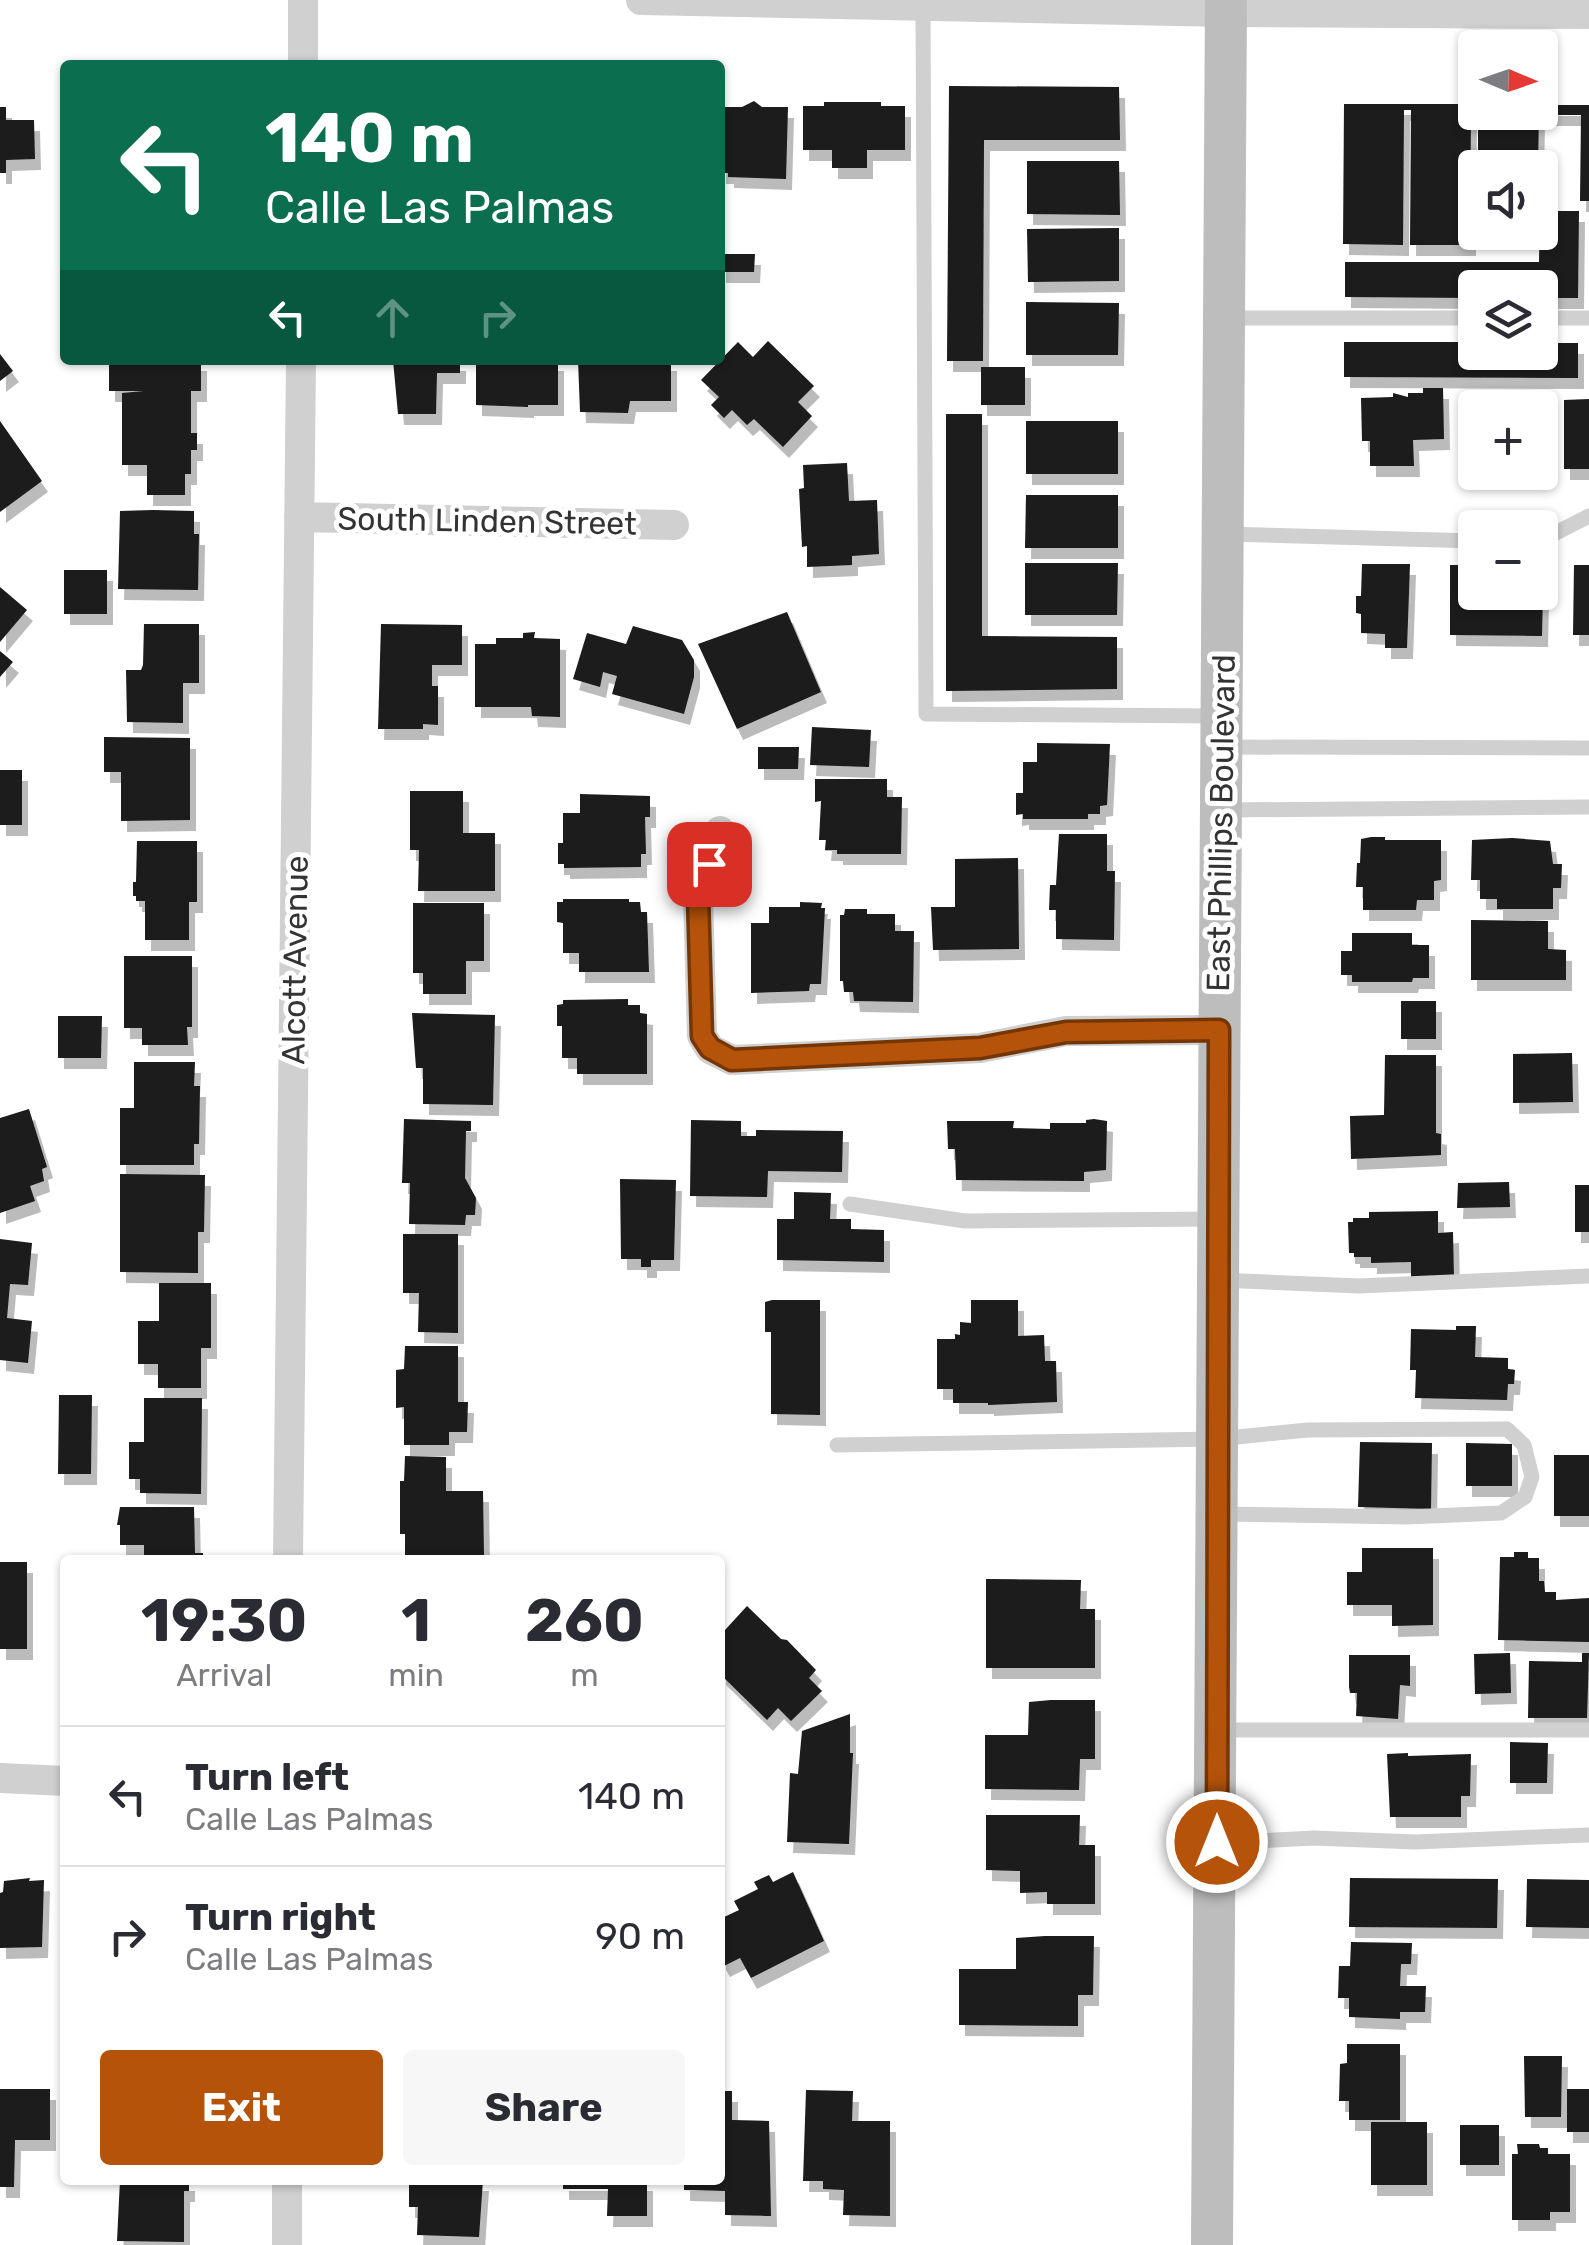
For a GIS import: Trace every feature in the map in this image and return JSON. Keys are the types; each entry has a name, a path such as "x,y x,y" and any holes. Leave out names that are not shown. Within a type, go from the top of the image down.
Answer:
{"street":[{"path":"303,60 304,0"},
{"path":"641,0 1589,14"},
{"name":"East Phillips Boulevard","path":"1212,2245 1226,6"},
{"name":"Alcott Avenue","path":"288,1555 300,365"},
{"name":"South Linden Street","path":"300,518 674,525"},
{"path":"720,831 698,896 702,1036 710,1048 732,1060 980,1048 1066,1032 1219,1030"},
{"path":"0,1778 60,1780"},
{"path":"287,2185 288,2245"}],"lane":[{"path":"923,6 926,714 1589,748"},
{"path":"1226,318 1458,318"},
{"path":"1558,318 1589,318"},
{"path":"1558,532 1589,516"},
{"path":"1224,534 1458,541"},
{"path":"1221,810 1589,807"},
{"path":"850,1204 965,1220 1217,1218"},
{"path":"1216,1280 1358,1286 1589,1276"},
{"path":"838,1445 1216,1439 1307,1430 1507,1430 1524,1445 1532,1477 1524,1496 1502,1513 1406,1517 1216,1514"},
{"path":"1217,1730 1589,1730"},
{"path":"1217,1842 1314,1838 1415,1842 1589,1835"}],"building":[{"path":"949,86 1119,87 1120,140 984,140 983,361 947,361"},
{"path":"754,101 762,107 788,107 786,179 728,177 725,173 725,107 742,107"},
{"path":"824,102 905,106 905,150 867,150 867,168 832,168 832,150 803,150 803,106 824,106"},
{"path":"1344,104 1458,104 1458,130 1471,130 1471,150 1458,150 1458,245 1410,245 1411,110 1404,110 1403,245 1343,244"},
{"path":"1558,105 1589,105 1589,201 1580,201 1581,115 1558,115"},
{"path":"0,107 6,107 6,120 34,120 35,159 6,160 6,173 0,173"},
{"path":"1478,130 1539,130 1538,150 1478,150"},
{"path":"1027,161 1119,161 1120,215 1027,214"},
{"path":"1558,211 1579,211 1578,298 1558,298 1558,270 1458,270 1458,298 1345,297 1345,262 1539,262 1539,250 1558,250"},
{"path":"1119,228 1119,281 1028,282 1027,229"},
{"path":"725,254 755,254 754,272 725,272"},
{"path":"1026,302 1119,303 1118,355 1026,355"},
{"path":"768,341 814,386 798,402 812,416 783,447 754,419 747,425 732,410 724,418 711,405 719,397 701,380 716,365 725,365 725,355 738,342 753,357"},
{"path":"1344,342 1458,342 1458,370 1558,370 1558,343 1578,343 1578,378 1344,377"},
{"path":"0,354 13,371 0,381"},
{"path":"109,365 201,365 201,391 191,391 191,433 197,433 197,450 191,450 191,474 185,474 185,495 147,495 147,465 122,465 122,393 144,391 109,391"},
{"path":"393,365 460,365 460,373 437,373 436,414 398,414"},
{"path":"476,365 558,365 558,405 476,405"},
{"path":"578,365 671,365 671,401 630,401 628,413 580,412"},
{"path":"981,367 1025,367 1025,405 981,405"},
{"path":"1423,388 1443,388 1444,439 1413,440 1414,466 1370,466 1370,441 1362,441 1361,398 1393,397 1393,393 1408,397 1408,393 1423,393"},
{"path":"1589,399 1589,469 1564,469 1564,400"},
{"path":"946,414 982,414 982,636 1117,637 1117,689 946,691"},
{"path":"0,421 42,481 0,512"},
{"path":"1026,421 1118,421 1118,474 1026,474"},
{"path":"847,463 849,501 877,500 879,554 852,556 852,565 807,567 799,489 804,488 803,465"},
{"path":"1026,495 1118,495 1118,548 1025,548"},
{"path":"120,511 194,511 194,534 199,534 198,590 118,589"},
{"path":"1025,563 1118,563 1117,615 1025,615"},
{"path":"1362,564 1410,564 1407,648 1385,648 1385,634 1361,633 1356,596 1361,596"},
{"path":"1450,565 1458,565 1458,610 1543,610 1542,636 1450,635"},
{"path":"1574,565 1589,565 1589,635 1573,635"},
{"path":"64,570 107,570 107,614 64,614"},
{"path":"0,587 27,610 0,642"},
{"path":"787,612 821,692 737,729 698,644"},
{"path":"144,624 199,624 199,683 183,683 183,723 127,722 126,670 141,670 143,665"},
{"path":"381,624 462,625 462,665 432,665 432,686 438,686 438,725 378,729"},
{"path":"633,626 682,640 694,660 694,677 684,714 612,694 617,676 603,672 600,687 573,679 587,633 626,644"},
{"path":"535,632 534,638 560,639 560,717 532,716 531,707 475,707 475,644 496,644 496,638 523,638 523,633"},
{"path":"0,651 13,662 0,677"},
{"path":"812,727 871,730 869,767 810,765"},
{"path":"104,737 190,738 190,820 121,821 121,772 104,772"},
{"path":"1037,743 1110,744 1107,805 1100,806 1100,814 1088,814 1088,819 1023,819 1023,814 1016,815 1016,793 1023,793 1023,762 1037,762"},
{"path":"758,747 799,747 798,769 758,769"},
{"path":"0,770 22,770 22,825 0,825"},
{"path":"815,779 887,779 887,797 902,797 901,854 837,854 837,850 825,850 826,840 819,840 821,801 815,802"},
{"path":"410,791 463,791 463,833 495,833 495,891 418,891 419,850 410,850"},
{"path":"580,794 650,796 650,817 645,817 646,854 641,854 641,867 564,868 564,864 558,864 563,813 580,813"},
{"path":"1059,834 1107,834 1107,871 1115,871 1114,940 1056,939 1056,910 1049,910 1050,885 1056,885"},
{"path":"1361,839 1441,840 1441,880 1434,881 1434,900 1417,900 1416,910 1363,910 1363,887 1356,887 1357,863"},
{"path":"1472,840 1550,841 1553,864 1562,864 1561,888 1553,888 1553,909 1497,909 1497,899 1480,899 1480,880 1471,880"},
{"path":"137,841 197,841 197,902 189,902 189,940 145,940 145,901 136,901 133,896"},
{"path":"1018,858 1019,949 933,950 931,907 955,907 955,859"},
{"path":"557,902 640,902 641,912 647,912 649,972 579,972 579,953 563,953 563,923 557,922"},
{"path":"800,902 822,903 821,908 825,908 821,984 810,984 809,991 751,993 751,923 769,923 769,907 800,907"},
{"path":"413,903 484,903 484,961 466,961 466,994 423,994 423,973 413,973"},
{"path":"845,909 895,914 895,931 914,931 913,1002 854,1001 853,992 844,992 840,981 840,915 844,915"},
{"path":"1471,920 1548,921 1548,949 1566,950 1566,980 1471,980"},
{"path":"1352,933 1412,933 1412,945 1429,945 1429,978 1413,978 1412,982 1352,982 1352,975 1341,975 1341,951 1352,951"},
{"path":"124,956 192,956 192,1027 187,1027 188,1045 142,1045 142,1028 124,1028"},
{"path":"628,999 628,1005 640,1005 640,1013 647,1014 647,1074 577,1074 577,1058 562,1058 562,1026 557,1026 557,1005 563,1004 563,1000"},
{"path":"1401,1001 1436,1001 1436,1039 1401,1039"},
{"path":"412,1013 495,1015 493,1105 423,1104 423,1068 416,1068"},
{"path":"58,1016 102,1016 101,1058 58,1058"},
{"path":"1572,1053 1573,1102 1513,1103 1513,1054"},
{"path":"1385,1055 1436,1055 1436,1133 1441,1134 1441,1155 1351,1159 1350,1116 1384,1115"},
{"path":"134,1062 195,1062 194,1086 200,1086 199,1144 194,1144 194,1165 120,1165 120,1108 134,1108"},
{"path":"29,1109 47,1167 42,1169 44,1181 30,1186 35,1201 0,1213 0,1118"},
{"path":"404,1119 471,1121 471,1131 466,1131 465,1178 476,1198 475,1215 466,1215 465,1225 409,1224 410,1183 402,1183"},
{"path":"1094,1119 1107,1121 1106,1170 1084,1172 1084,1181 956,1180 955,1149 948,1149 947,1121 1014,1121 1013,1128 1050,1129 1050,1123 1086,1123"},
{"path":"691,1120 741,1121 741,1136 756,1136 756,1130 843,1131 842,1172 768,1171 767,1197 690,1196"},
{"path":"120,1174 205,1175 204,1232 198,1232 198,1273 120,1272"},
{"path":"620,1179 676,1180 674,1260 651,1260 651,1267 641,1267 641,1259 621,1259"},
{"path":"1509,1182 1510,1207 1457,1208 1458,1183"},
{"path":"1575,1185 1589,1185 1589,1232 1575,1232"},
{"path":"794,1192 831,1193 830,1219 851,1219 851,1229 884,1230 884,1262 777,1260 777,1219 794,1219"},
{"path":"1438,1211 1438,1233 1453,1232 1454,1278 1411,1278 1411,1262 1371,1263 1371,1257 1354,1257 1354,1253 1349,1253 1348,1222 1353,1222 1353,1218 1369,1218 1369,1212"},
{"path":"403,1234 458,1234 458,1333 418,1332 419,1293 403,1293"},
{"path":"0,1239 32,1243 28,1285 10,1284 7,1318 32,1321 28,1363 0,1360"},
{"path":"159,1283 211,1283 211,1348 201,1348 201,1388 158,1388 158,1364 138,1364 138,1321 159,1321"},
{"path":"820,1300 820,1415 771,1414 771,1332 765,1332 765,1302"},
{"path":"971,1300 1018,1300 1018,1336 1044,1335 1045,1361 1056,1361 1057,1402 953,1403 953,1389 937,1389 937,1339 955,1339 955,1334 960,1335 960,1322 971,1323"},
{"path":"1456,1326 1476,1326 1475,1357 1508,1358 1508,1369 1515,1370 1514,1384 1508,1384 1507,1400 1415,1398 1416,1370 1410,1370 1411,1329 1456,1330"},
{"path":"405,1346 458,1346 458,1402 468,1402 467,1432 449,1432 449,1445 404,1445 404,1407 396,1408 396,1370 404,1369"},
{"path":"59,1395 92,1395 91,1474 58,1474"},
{"path":"144,1398 202,1398 201,1494 140,1493 140,1479 129,1479 129,1442 144,1442"},
{"path":"1360,1442 1432,1443 1431,1509 1358,1507"},
{"path":"1466,1443 1512,1444 1512,1486 1466,1486"},
{"path":"1554,1455 1589,1455 1589,1516 1554,1516"},
{"path":"405,1456 446,1457 446,1491 483,1491 484,1555 405,1555 405,1534 400,1534 400,1481 404,1481"},
{"path":"120,1507 194,1507 195,1553 203,1555 144,1555 144,1545 120,1545"},
{"path":"1362,1548 1433,1548 1433,1625 1392,1626 1392,1605 1347,1605 1347,1572 1362,1572"},
{"path":"1514,1552 1528,1552 1528,1558 1539,1558 1539,1581 1544,1581 1545,1592 1556,1592 1556,1600 1589,1598 1589,1642 1498,1640 1500,1557 1514,1557"},
{"path":"0,1562 27,1562 27,1649 0,1649"},
{"path":"986,1579 1081,1580 1080,1609 1095,1609 1095,1668 986,1668"},
{"path":"747,1606 816,1670 809,1678 822,1691 791,1721 778,1708 767,1720 725,1679 725,1630"},
{"path":"1510,1653 1511,1693 1475,1694 1474,1654"},
{"path":"1582,1653 1589,1653 1587,1718 1528,1718 1529,1661 1582,1662"},
{"path":"1349,1655 1410,1655 1410,1686 1400,1685 1398,1719 1356,1716 1357,1693 1350,1693 1349,1687"},
{"path":"1095,1700 1095,1759 1080,1759 1079,1790 985,1789 985,1735 1028,1735 1029,1702"},
{"path":"850,1714 853,1753 849,1844 787,1842 790,1773 798,1774 802,1731"},
{"path":"1510,1742 1548,1743 1547,1783 1510,1783"},
{"path":"1387,1754 1471,1754 1470,1796 1461,1796 1461,1817 1390,1817"},
{"path":"986,1815 1080,1815 1079,1845 1095,1845 1095,1904 1047,1904 1047,1892 1020,1893 1020,1871 986,1870"},
{"path":"793,1872 824,1941 751,1978 740,1958 725,1966 725,1917 739,1910 734,1901 758,1889 754,1882 769,1875 773,1882"},
{"path":"30,1878 29,1881 44,1880 42,1947 0,1948 0,1893 4,1881"},
{"path":"1350,1878 1498,1879 1497,1928 1349,1927"},
{"path":"1527,1879 1589,1880 1589,1928 1526,1927"},
{"path":"1094,1936 1093,1995 1078,1995 1078,2026 959,2025 959,1969 1016,1969 1016,1938"},
{"path":"1351,1942 1412,1943 1411,1964 1401,1964 1400,1986 1426,1986 1425,2012 1400,2012 1400,2019 1349,2017 1349,1998 1338,1998 1339,1966 1350,1966"},
{"path":"1347,2044 1400,2044 1400,2120 1349,2120 1349,2101 1339,2101 1340,2064 1347,2063"},
{"path":"1524,2056 1562,2056 1561,2117 1525,2117"},
{"path":"0,2089 50,2089 50,2140 15,2140 14,2187 0,2187"},
{"path":"1567,2089 1589,2089 1589,2132 1567,2132"},
{"path":"806,2090 853,2091 852,2121 890,2121 890,2216 843,2215 844,2190 823,2189 823,2181 803,2181"},
{"path":"725,2091 732,2091 732,2120 769,2121 771,2216 725,2215 725,2191 684,2190 684,2185 725,2185"},
{"path":"1371,2122 1427,2122 1427,2185 1371,2185"},
{"path":"1460,2125 1499,2125 1499,2165 1460,2165"},
{"path":"1517,2144 1539,2144 1540,2148 1548,2148 1548,2154 1570,2154 1570,2212 1550,2212 1550,2220 1512,2220 1512,2154 1518,2154"},
{"path":"120,2185 189,2185 189,2191 184,2191 184,2242 117,2241"},
{"path":"409,2185 483,2185 479,2237 417,2235 418,2207 409,2207"},
{"path":"563,2185 647,2185 647,2216 607,2216 608,2189 563,2189"}],"route":[{"path":"709,864 698,896 702,1036 710,1048 732,1060 980,1048 1066,1032 1219,1030 1217,1842"}]}
